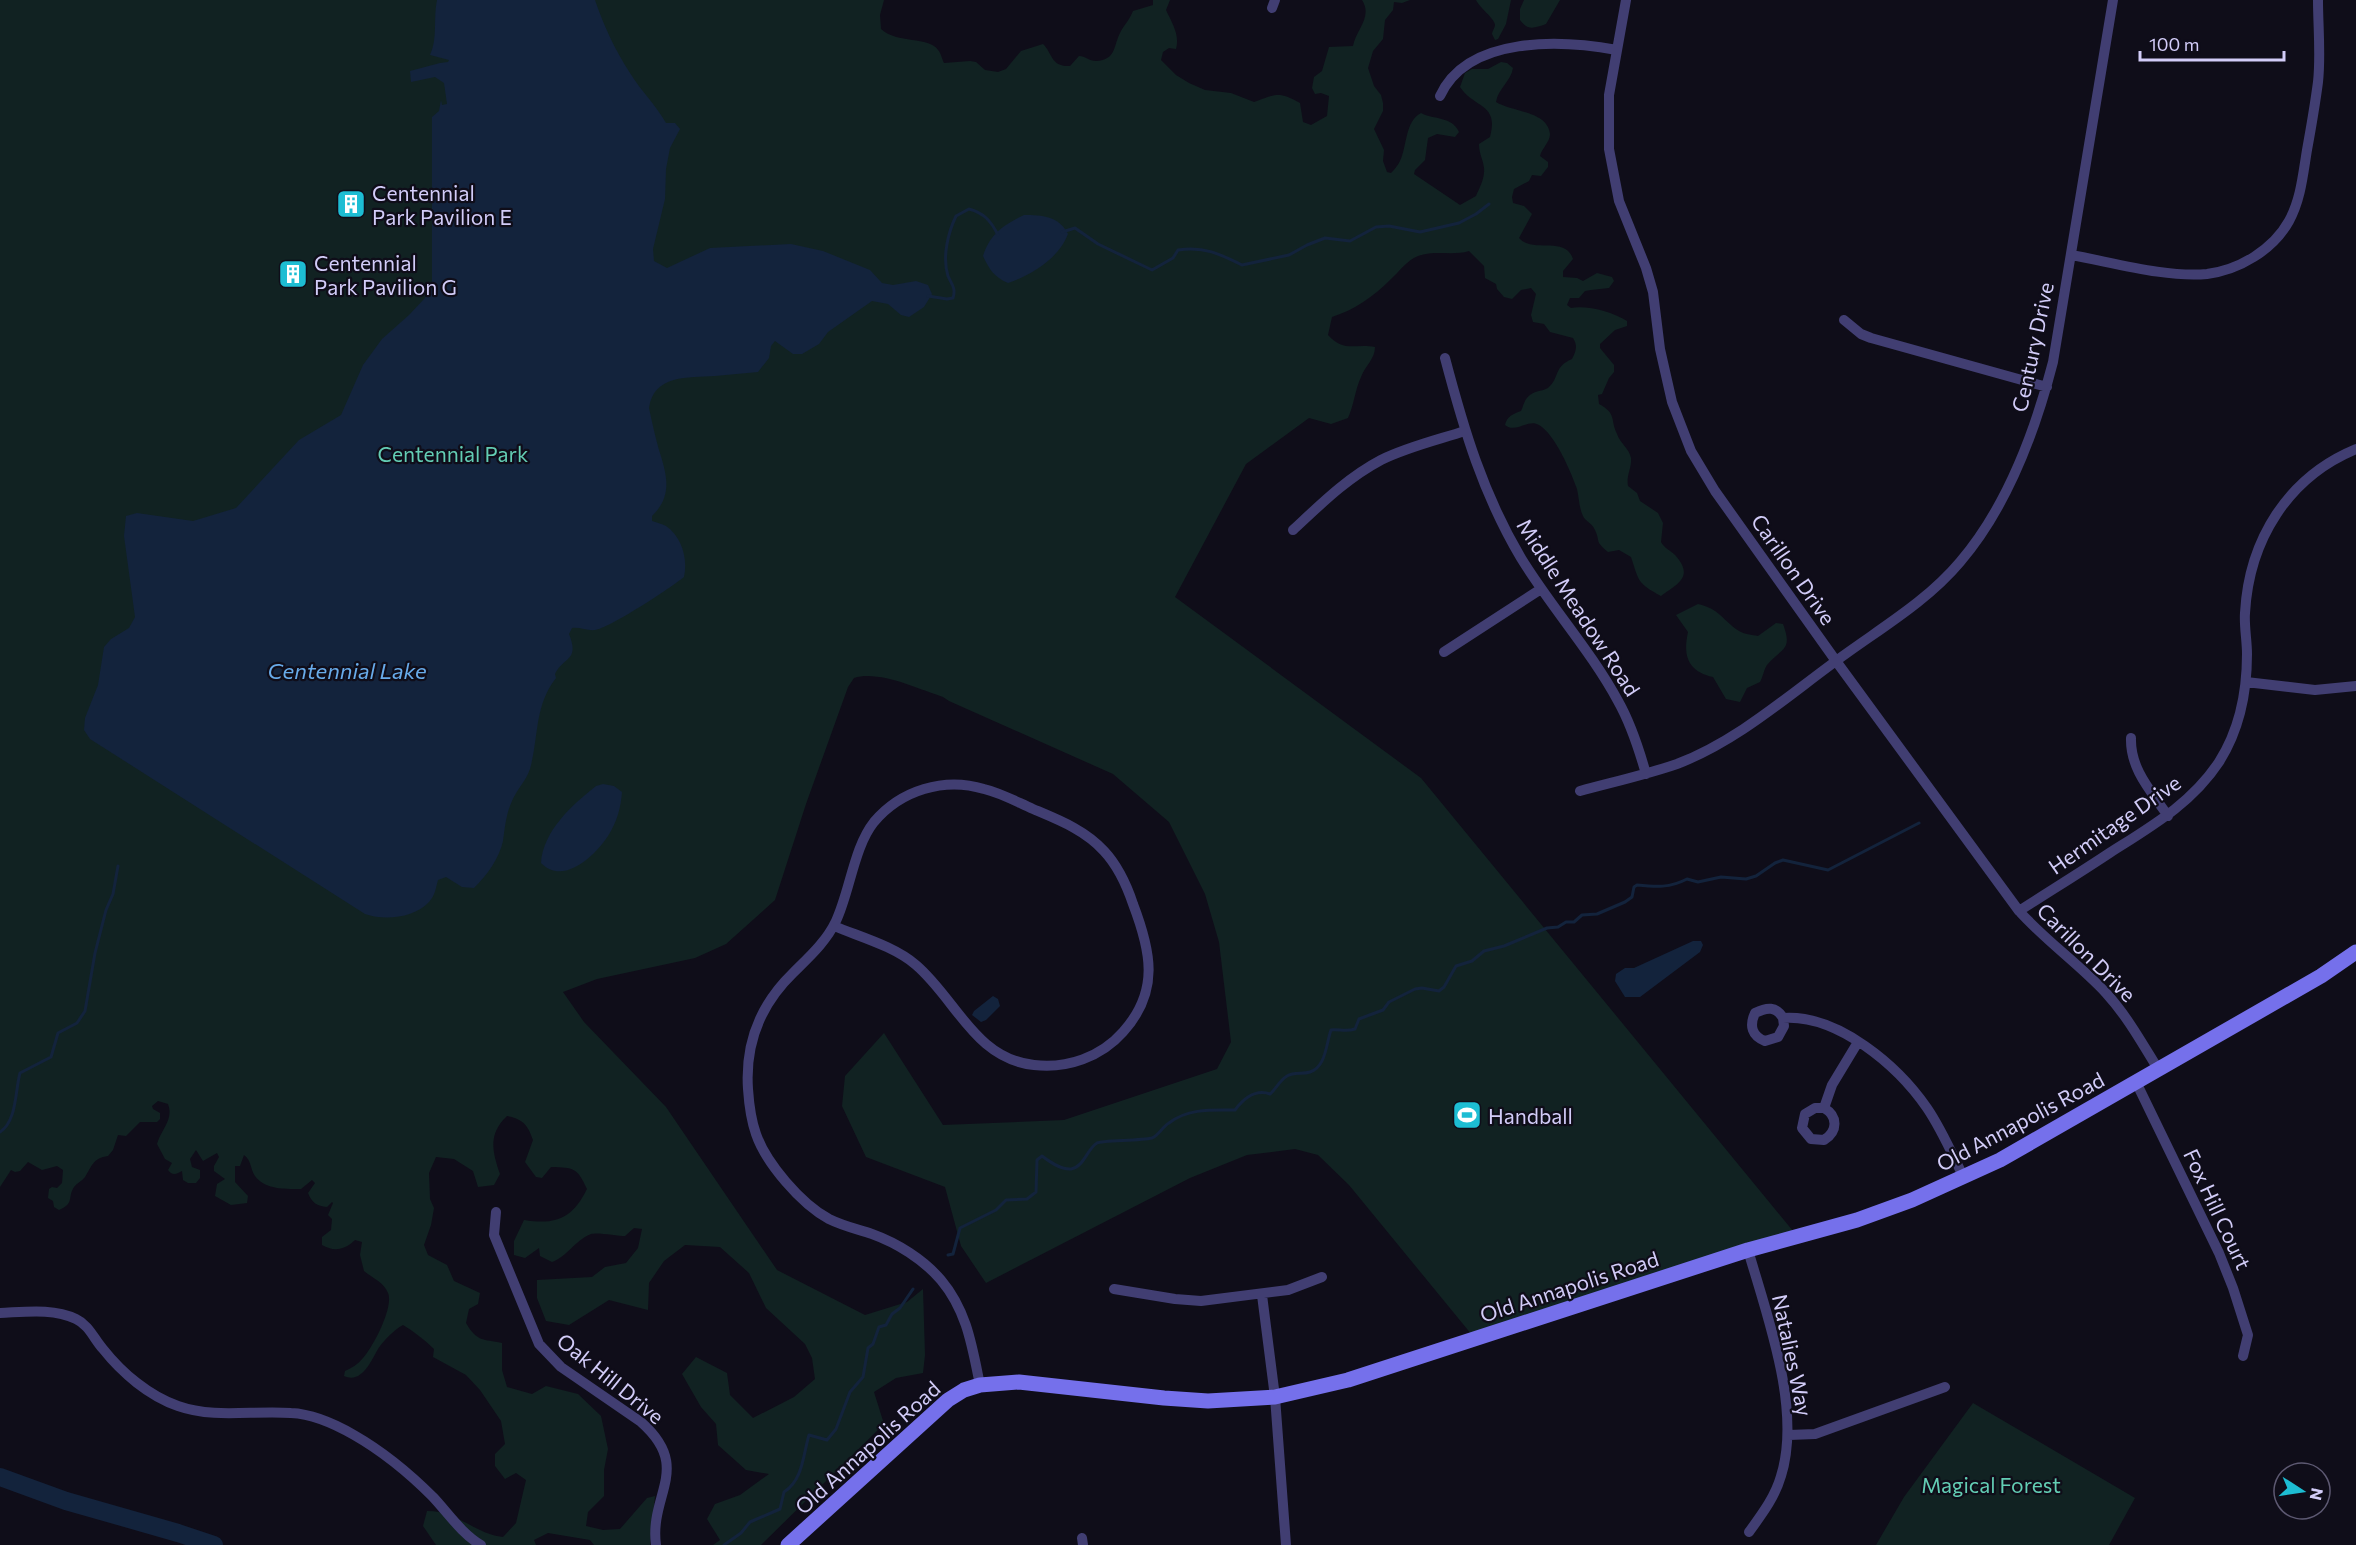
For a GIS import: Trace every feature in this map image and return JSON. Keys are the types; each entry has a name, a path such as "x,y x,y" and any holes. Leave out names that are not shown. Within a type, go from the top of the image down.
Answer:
{"street":[{"name":"Carillon Drive","path":"1626,0 1609,95 1607,124 1613,176 1619,201 1646,268 1653,292 1665,374 1691,451 1714,491 2019,911 2041,935 2105,993 2130,1024 2158,1069"},
{"name":"Century Drive","path":"1581,791 1678,763 1733,735 1913,606 1960,562 1979,537 2013,476 2031,435 2047,387 2113,0"},
{"path":"2071,255 2168,272 2207,274 2227,270 2244,263 2277,238 2298,201 2303,178 2318,82 2318,0"},
{"path":"1440,96 1446,82 1463,66 1516,47 1582,43 1617,50"},
{"path":"1844,320 1871,338 2047,387"},
{"name":"Middle Meadow Road","path":"1445,358 1465,431 1491,500 1505,529 1541,589 1617,700 1638,745 1646,774"},
{"path":"1293,530 1326,498 1382,459 1465,431"},
{"name":"Hermitage Drive","path":"2019,911 2168,816 2196,792 2219,761 2238,725 2246,682 2244,616 2250,572 2257,550 2283,503 2300,485 2331,461 2356,449"},
{"path":"1444,652 1541,589"},
{"path":"2246,682 2315,690 2356,686"},
{"path":"2131,738 2130,749 2136,768 2168,816"},
{"path":"834,926 900,954 914,963 978,1038 993,1050 1012,1060 1032,1065 1057,1066 1076,1062 1108,1046 1133,1021 1143,1000 1148,978 1149,956 1142,929 1129,893 1106,853 1092,839 1070,825 985,789 958,784 936,786 916,791 886,810 872,825 863,841 846,897 834,926 813,955 779,988 757,1022 748,1055 748,1089 754,1131 762,1149 783,1177 812,1207 838,1223 894,1243 912,1254 940,1279 956,1302 968,1326 980,1385"},
{"name":"Old Annapolis Road","path":"788,1545 930,1415 964,1390 980,1385 1019,1382 1208,1401 1275,1397 1348,1380 1748,1250 1857,1220 1912,1200 2000,1160 2321,976 2356,952"},
{"path":"1783,1018 1817,1022 1858,1042 1877,1055 1913,1089 1941,1129 1964,1178"},
{"path":"1824,1108 1832,1085 1858,1042"},
{"name":"Fox Hill Court","path":"2136,1082 2214,1242 2233,1288 2248,1335 2243,1356"},
{"name":"Oak Hill Drive","path":"496,1212 494,1234 539,1344 561,1367 641,1422 662,1445 667,1472 654,1529 656,1545"},
{"name":"Natalies Way","path":"1748,1250 1777,1355 1787,1404 1789,1435 1781,1476 1775,1492 1749,1532"},
{"path":"1114,1289 1201,1301 1288,1290 1322,1277"},
{"path":"1262,1295 1275,1397 1286,1545"},
{"path":"0,1313 34,1311 78,1320 87,1326 101,1347 125,1374 149,1391 178,1406 198,1411 242,1415 290,1413 323,1419 356,1436 385,1456 429,1493 463,1530 481,1545"},
{"path":"1789,1435 1815,1434 1946,1387"}],"green space":[{"name":"Centennial Park","path":"0,0 884,0 880,15 881,29 888,34 934,46 944,63 976,62 985,70 998,72 1006,69 1021,51 1043,44 1056,62 1064,66 1070,66 1079,56 1094,61 1108,58 1133,11 1153,5 1153,0 1170,0 1166,10 1175,29 1177,44 1176,49 1169,48 1163,52 1161,60 1176,75 1205,90 1231,93 1254,102 1282,95 1300,103 1303,122 1311,125 1327,116 1329,96 1321,93 1315,94 1312,88 1314,77 1322,71 1329,47 1353,46 1365,18 1365,6 1362,0 1410,0 1402,3 1394,2 1393,10 1385,20 1383,39 1373,51 1368,68 1383,103 1383,111 1374,129 1384,150 1383,161 1387,172 1391,173 1400,161 1409,128 1416,117 1421,113 1452,123 1459,132 1455,137 1437,134 1428,138 1425,160 1414,174 1460,205 1476,196 1481,186 1484,168 1479,144 1490,137 1492,126 1491,118 1484,107 1460,87 1465,73 1472,69 1488,69 1501,62 1507,63 1513,68 1512,73 1496,102 1536,116 1548,126 1550,134 1540,156 1548,162 1548,167 1541,176 1532,175 1529,181 1514,189 1513,203 1524,206 1532,214 1519,238 1532,245 1556,246 1569,252 1573,259 1563,271 1563,277 1583,281 1597,273 1612,277 1614,281 1609,288 1585,291 1579,298 1570,298 1567,305 1571,308 1600,310 1627,321 1627,326 1615,330 1600,344 1600,348 1614,365 1614,372 1602,394 1598,395 1599,404 1611,414 1618,437 1630,454 1628,486 1637,493 1640,501 1658,513 1663,523 1661,542 1681,563 1684,569 1682,579 1661,596 1647,588 1640,581 1631,557 1619,550 1608,552 1599,543 1594,528 1584,518 1577,489 1567,464 1551,436 1535,423 1513,428 1505,425 1509,417 1521,411 1529,395 1548,388 1552,384 1559,369 1572,359 1576,344 1573,338 1550,332 1544,324 1533,322 1531,315 1536,294 1531,288 1521,290 1512,299 1504,297 1496,284 1485,278 1484,266 1469,251 1418,256 1356,307 1332,317 1328,335 1334,341 1345,346 1375,347 1359,382 1348,418 1331,424 1309,418 1246,464 1175,597 1421,778 1793,1231 1472,1335 1349,1185 1318,1155 1295,1149 1247,1155 1190,1178 986,1283 961,1246 945,1187 866,1157 842,1106 845,1076 884,1033 943,1125 1064,1120 1217,1069 1231,1042 1219,942 1205,894 1169,822 1113,774 943,697 887,678 864,676 854,678 848,687 806,804 775,900 726,944 695,958 597,979 563,992 584,1022 666,1107 777,1270 865,1315 907,1302 923,1289 925,1355 923,1373 896,1378 874,1392 884,1424 761,1545 713,1545 720,1540 707,1519 715,1504 740,1495 769,1474 746,1470 718,1445 716,1424 701,1407 682,1374 696,1357 727,1373 730,1395 753,1418 794,1397 815,1379 812,1358 805,1344 766,1308 749,1273 720,1247 685,1245 664,1261 649,1283 648,1310 609,1300 569,1325 546,1321 537,1298 537,1280 592,1277 605,1267 626,1263 638,1248 642,1229 634,1228 625,1236 591,1234 552,1262 540,1256 539,1248 525,1258 514,1255 514,1241 524,1220 545,1221 562,1218 575,1207 587,1189 580,1176 570,1169 551,1167 542,1178 536,1177 525,1162 533,1140 529,1130 521,1121 507,1116 494,1136 495,1158 500,1174 494,1185 478,1187 473,1171 454,1159 436,1157 429,1173 430,1199 434,1208 424,1245 428,1255 447,1265 454,1281 480,1293 478,1304 469,1309 466,1323 477,1337 502,1343 502,1370 507,1387 532,1394 546,1386 578,1394 601,1416 608,1449 604,1470 604,1496 588,1512 586,1526 603,1530 620,1529 647,1498 655,1496 650,1545 594,1545 590,1540 548,1533 534,1540 536,1545 436,1545 423,1526 427,1511 457,1518 484,1532 503,1537 516,1523 526,1480 516,1473 505,1479 495,1466 495,1454 505,1444 501,1421 480,1390 466,1375 433,1357 434,1349 403,1325 383,1342 361,1374 350,1378 344,1376 345,1371 359,1362 372,1345 382,1327 389,1299 384,1286 364,1271 360,1255 362,1242 355,1240 339,1249 331,1249 322,1245 322,1237 331,1230 332,1219 328,1215 333,1203 327,1207 313,1202 308,1193 315,1183 312,1180 301,1189 283,1189 264,1184 255,1176 244,1155 240,1166 235,1166 235,1182 248,1196 247,1203 231,1205 215,1196 217,1184 225,1179 214,1171 219,1157 217,1153 203,1161 196,1150 190,1159 192,1167 200,1170 200,1178 196,1183 188,1183 183,1180 182,1171 175,1174 168,1170 172,1163 165,1159 157,1144 169,1115 168,1104 158,1101 152,1106 160,1113 160,1119 157,1122 140,1122 126,1136 118,1135 113,1150 108,1156 94,1163 85,1177 74,1187 69,1203 59,1210 48,1198 49,1189 57,1188 62,1183 63,1170 57,1166 42,1170 28,1162 20,1171 11,1170 0,1187"},
{"path":"1476,0 1511,0 1506,24 1498,39 1495,40 1492,34 1494,22"},
{"path":"1524,0 1560,0 1546,24 1532,28 1520,20 1520,9"},
{"path":"1698,604 1716,612 1733,627 1748,634 1758,636 1776,623 1783,624 1787,639 1784,648 1767,665 1760,682 1747,688 1740,702 1726,699 1713,677 1697,671 1689,661 1686,648 1688,632 1676,615"},
{"name":"Magical Forest","path":"1973,1403 2135,1498 2109,1545 1876,1545 1904,1497"}],"water":[{"name":"Centennial Lake","path":"437,0 595,0 610,38 634,80 666,123 675,123 680,129 670,148 666,169 665,199 653,249 654,261 667,268 710,248 791,244 823,251 870,270 882,283 893,285 916,281 928,285 932,294 924,307 909,317 901,315 888,304 872,301 828,332 819,344 802,354 793,354 775,341 771,346 769,358 758,372 684,378 665,383 658,389 652,397 649,408 666,477 666,493 659,508 652,516 652,521 666,526 680,542 685,563 684,577 613,623 595,630 572,628 569,634 572,654 558,669 555,674 556,678 544,700 530,769 510,806 499,854 479,883 474,888 462,887 446,877 438,880 433,897 415,912 399,917 381,917 365,914 90,739 84,730 85,718 98,685 104,647 111,639 129,628 135,617 124,536 126,516 137,513 193,521 236,508 299,440 341,415 363,365 382,339 425,298 432,281 432,117 439,111 441,100 442,105 447,104 444,83 435,77 411,82 410,71 449,60 430,55 434,42"},
{"path":"1024,215 1043,216 1055,220 1068,234 1058,251 1044,264 1008,283 992,272 983,256 989,242 998,231"},
{"path":"603,784 614,786 622,792 614,825 602,844 578,866 568,870 550,869 541,863 547,840 560,820 596,786"},
{"path":"1693,941 1701,941 1703,945 1700,952 1640,997 1625,997 1615,981 1616,974 1625,968 1634,968"},
{"path":"993,996 998,999 1000,1006 981,1022 972,1015"}],"waterway":[{"path":"1062,232 1075,228 1098,244 1152,270 1173,258 1178,250 1187,249 1212,252 1242,265 1289,255 1325,238 1350,241 1376,227 1389,226 1420,232 1459,223 1489,204"},
{"path":"928,296 953,298 954,289 946,269 946,253 948,237 956,216 969,209 979,213 993,226 998,235"},
{"path":"948,1255 953,1254 960,1228 996,1210 1006,1200 1027,1199 1036,1192 1037,1160 1042,1156 1060,1167 1075,1168 1097,1143 1152,1138 1176,1118 1192,1112 1235,1110 1242,1102 1255,1094 1270,1094 1287,1076 1310,1072 1319,1065 1325,1054 1331,1030 1355,1029 1359,1019 1383,1010 1389,1002 1415,989 1439,991 1444,987 1456,966 1472,961 1484,951 1504,946 1547,928 1574,922 1582,915 1597,914 1625,902 1632,897 1634,887 1637,885 1663,886 1687,879 1698,882 1721,877 1746,879 1756,876 1783,860 1828,870 1919,823"},
{"path":"0,1132 10,1121 20,1073 51,1057 58,1033 77,1023 85,1011 95,953 106,910 113,894 118,866"},
{"path":"724,1545 741,1533 750,1522 780,1509 784,1492 799,1474 809,1435 827,1440 836,1429 850,1392 863,1377 868,1348 873,1344 879,1327 886,1325 892,1314 900,1308 913,1289"},
{"path":"0,1477 66,1501 214,1545"}],"place":[{"name":"Centennial Park Pavilion E","path":"351,204"},
{"name":"Centennial Park Pavilion G","path":"293,274"},
{"name":"Handball","path":"1467,1115"}]}
